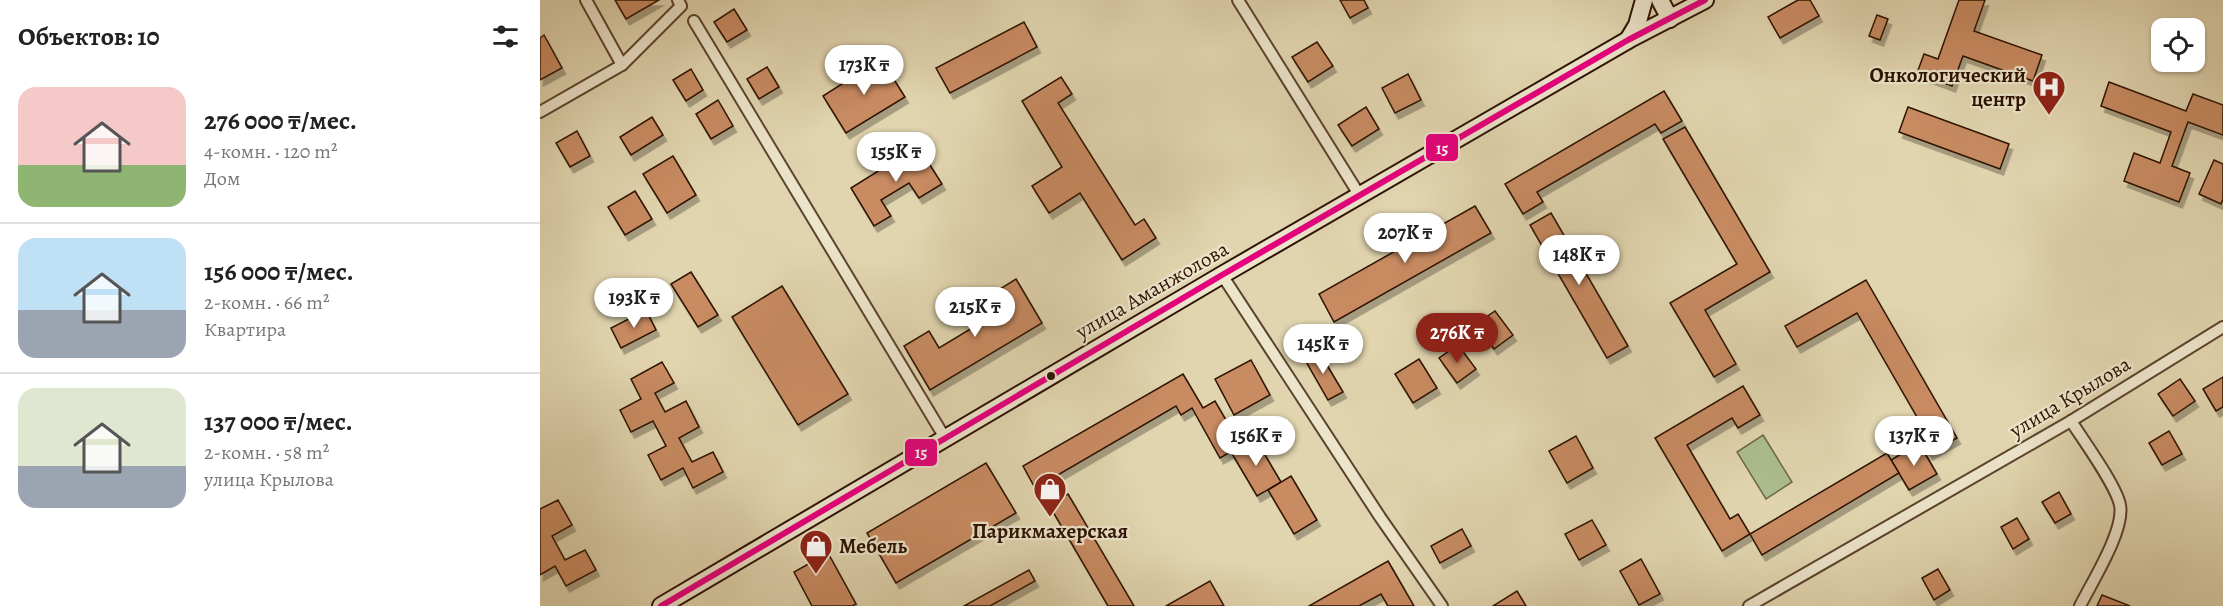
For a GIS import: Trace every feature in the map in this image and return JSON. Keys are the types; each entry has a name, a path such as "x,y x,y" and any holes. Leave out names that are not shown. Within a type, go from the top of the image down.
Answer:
{"main road":[{"path":"1628,40 1637,26 1644,0"},
{"path":"1660,0 1670,19"},
{"name":"улица Аманжолова","path":"661,606 1222,275 1628,40 1704,1"}],"street":[{"path":"586,0 622,65"},
{"path":"540,112 622,65 681,6 678,0"},
{"path":"1238,0 1359,196"},
{"path":"694,21 945,438"},
{"path":"1222,275 1380,517 1442,606"},
{"name":"улица Крылова","path":"1749,606 2071,421 2223,327"},
{"path":"2071,421 2116,495 2121,513 2118,530 2080,606"}],"green space":[{"path":"1763,435 1792,482 1766,499 1737,452"}],"building":[{"path":"615,0 659,0 626,19"},
{"path":"1340,0 1364,0 1368,8 1350,18"},
{"path":"1798,0 1810,0 1819,16 1780,38 1768,17"},
{"path":"1959,0 1985,0 1974,31 2042,55 2033,81 1963,56 1952,86 1917,73 1924,54 1938,59"},
{"path":"734,9 747,30 727,42 714,22"},
{"path":"1877,15 1888,19 1880,40 1869,36"},
{"path":"1024,22 1037,47 950,93 936,68"},
{"path":"544,35 562,68 540,80 540,38"},
{"path":"1317,42 1333,66 1308,82 1292,57"},
{"path":"881,59 905,97 846,133 823,96"},
{"path":"767,67 779,87 759,99 747,79"},
{"path":"691,69 703,90 686,101 673,80"},
{"path":"1408,74 1421,100 1395,113 1382,88"},
{"path":"1061,77 1072,94 1058,103 1135,225 1144,219 1156,238 1122,260 1080,193 1049,213 1032,186 1062,167 1022,101"},
{"path":"2109,82 2186,111 2193,94 2223,105 2223,135 2188,122 2172,166 2190,173 2179,202 2124,181 2134,153 2160,163 2171,132 2101,106"},
{"path":"1664,91 1682,121 1661,133 1655,124 1537,192 1543,202 1523,214 1505,184"},
{"path":"718,100 733,126 711,139 696,114"},
{"path":"1366,107 1379,129 1352,146 1338,125"},
{"path":"1908,107 2009,144 2000,169 1899,132"},
{"path":"652,117 663,135 631,155 620,137"},
{"path":"1685,127 1770,272 1705,310 1736,364 1714,377 1670,303 1737,264 1663,139"},
{"path":"577,131 590,156 570,167 556,143"},
{"path":"918,146 942,184 919,198 909,183 881,200 891,216 874,226 851,188"},
{"path":"673,156 696,195 667,213 643,174"},
{"path":"2214,160 2223,164 2221,204 2199,194"},
{"path":"635,191 652,219 625,235 608,207"},
{"path":"1475,206 1491,233 1334,322 1319,294"},
{"path":"1551,213 1628,346 1607,358 1530,225"},
{"path":"691,272 718,315 698,327 671,284"},
{"path":"1016,279 1042,323 930,390 904,346 929,331 939,348 1002,310 992,294"},
{"path":"1866,280 1957,438 1929,454 1918,435 1925,431 1857,313 1797,347 1785,326"},
{"path":"782,286 848,394 798,425 732,317"},
{"path":"646,310 656,330 621,348 611,328"},
{"path":"1495,311 1513,335 1494,349 1476,324"},
{"path":"1458,345 1476,369 1457,383 1439,358"},
{"path":"1318,350 1343,392 1328,400 1304,358"},
{"path":"1419,359 1437,388 1413,403 1395,374"},
{"path":"1251,360 1270,395 1234,415 1215,379"},
{"path":"662,362 674,383 655,393 665,412 686,401 699,427 679,438 692,462 713,452 723,472 693,488 683,468 661,480 648,455 666,446 653,421 631,432 620,410 641,399 631,379"},
{"path":"1183,374 1203,408 1215,401 1241,446 1220,458 1192,408 1181,415 1176,406 1056,476 1061,485 1040,497 1023,466"},
{"path":"2223,377 2223,407 2216,411 2203,389"},
{"path":"2180,379 2195,401 2173,416 2158,394"},
{"path":"1743,386 1760,415 1738,428 1732,418 1687,445 1730,519 1738,514 1750,534 1722,551 1655,438"},
{"path":"2169,431 2182,454 2162,465 2149,443"},
{"path":"1576,436 1593,468 1567,483 1549,451"},
{"path":"1255,438 1281,482 1257,496 1231,452"},
{"path":"1919,443 1937,474 1909,490 1891,460"},
{"path":"1887,453 1899,473 1762,555 1750,534"},
{"path":"986,463 1016,513 896,583 867,533"},
{"path":"1291,476 1317,520 1294,534 1268,490"},
{"path":"2059,492 2071,514 2055,523 2042,502"},
{"path":"1068,494 1134,606 1108,606 1049,505"},
{"path":"558,500 572,525 552,536 565,560 585,550 596,570 566,586 555,566 540,575 540,509"},
{"path":"2017,518 2029,539 2013,549 2001,527"},
{"path":"1592,520 1606,545 1579,560 1565,534"},
{"path":"1462,529 1471,546 1440,563 1431,546"},
{"path":"828,553 856,604 852,606 812,606 794,572"},
{"path":"1641,559 1660,594 1639,605 1620,571"},
{"path":"1388,561 1414,606 1388,606 1381,594 1359,606 1309,606"},
{"path":"1938,569 1950,590 1934,600 1922,578"},
{"path":"1029,570 1035,581 990,606 964,606"},
{"path":"1210,581 1224,606 1166,606"},
{"path":"1517,591 1526,606 1493,606"},
{"path":"2102,595 2130,606 2097,606"}],"transit line":[{"name":"15","path":"661,606 1222,275 1628,40 1705,0"}],"place":[{"name":"Онкологический центр","path":"2049,116"},
{"name":"Парикмахерская","path":"1050,518"},
{"name":"Мебель","path":"816,575"}]}
